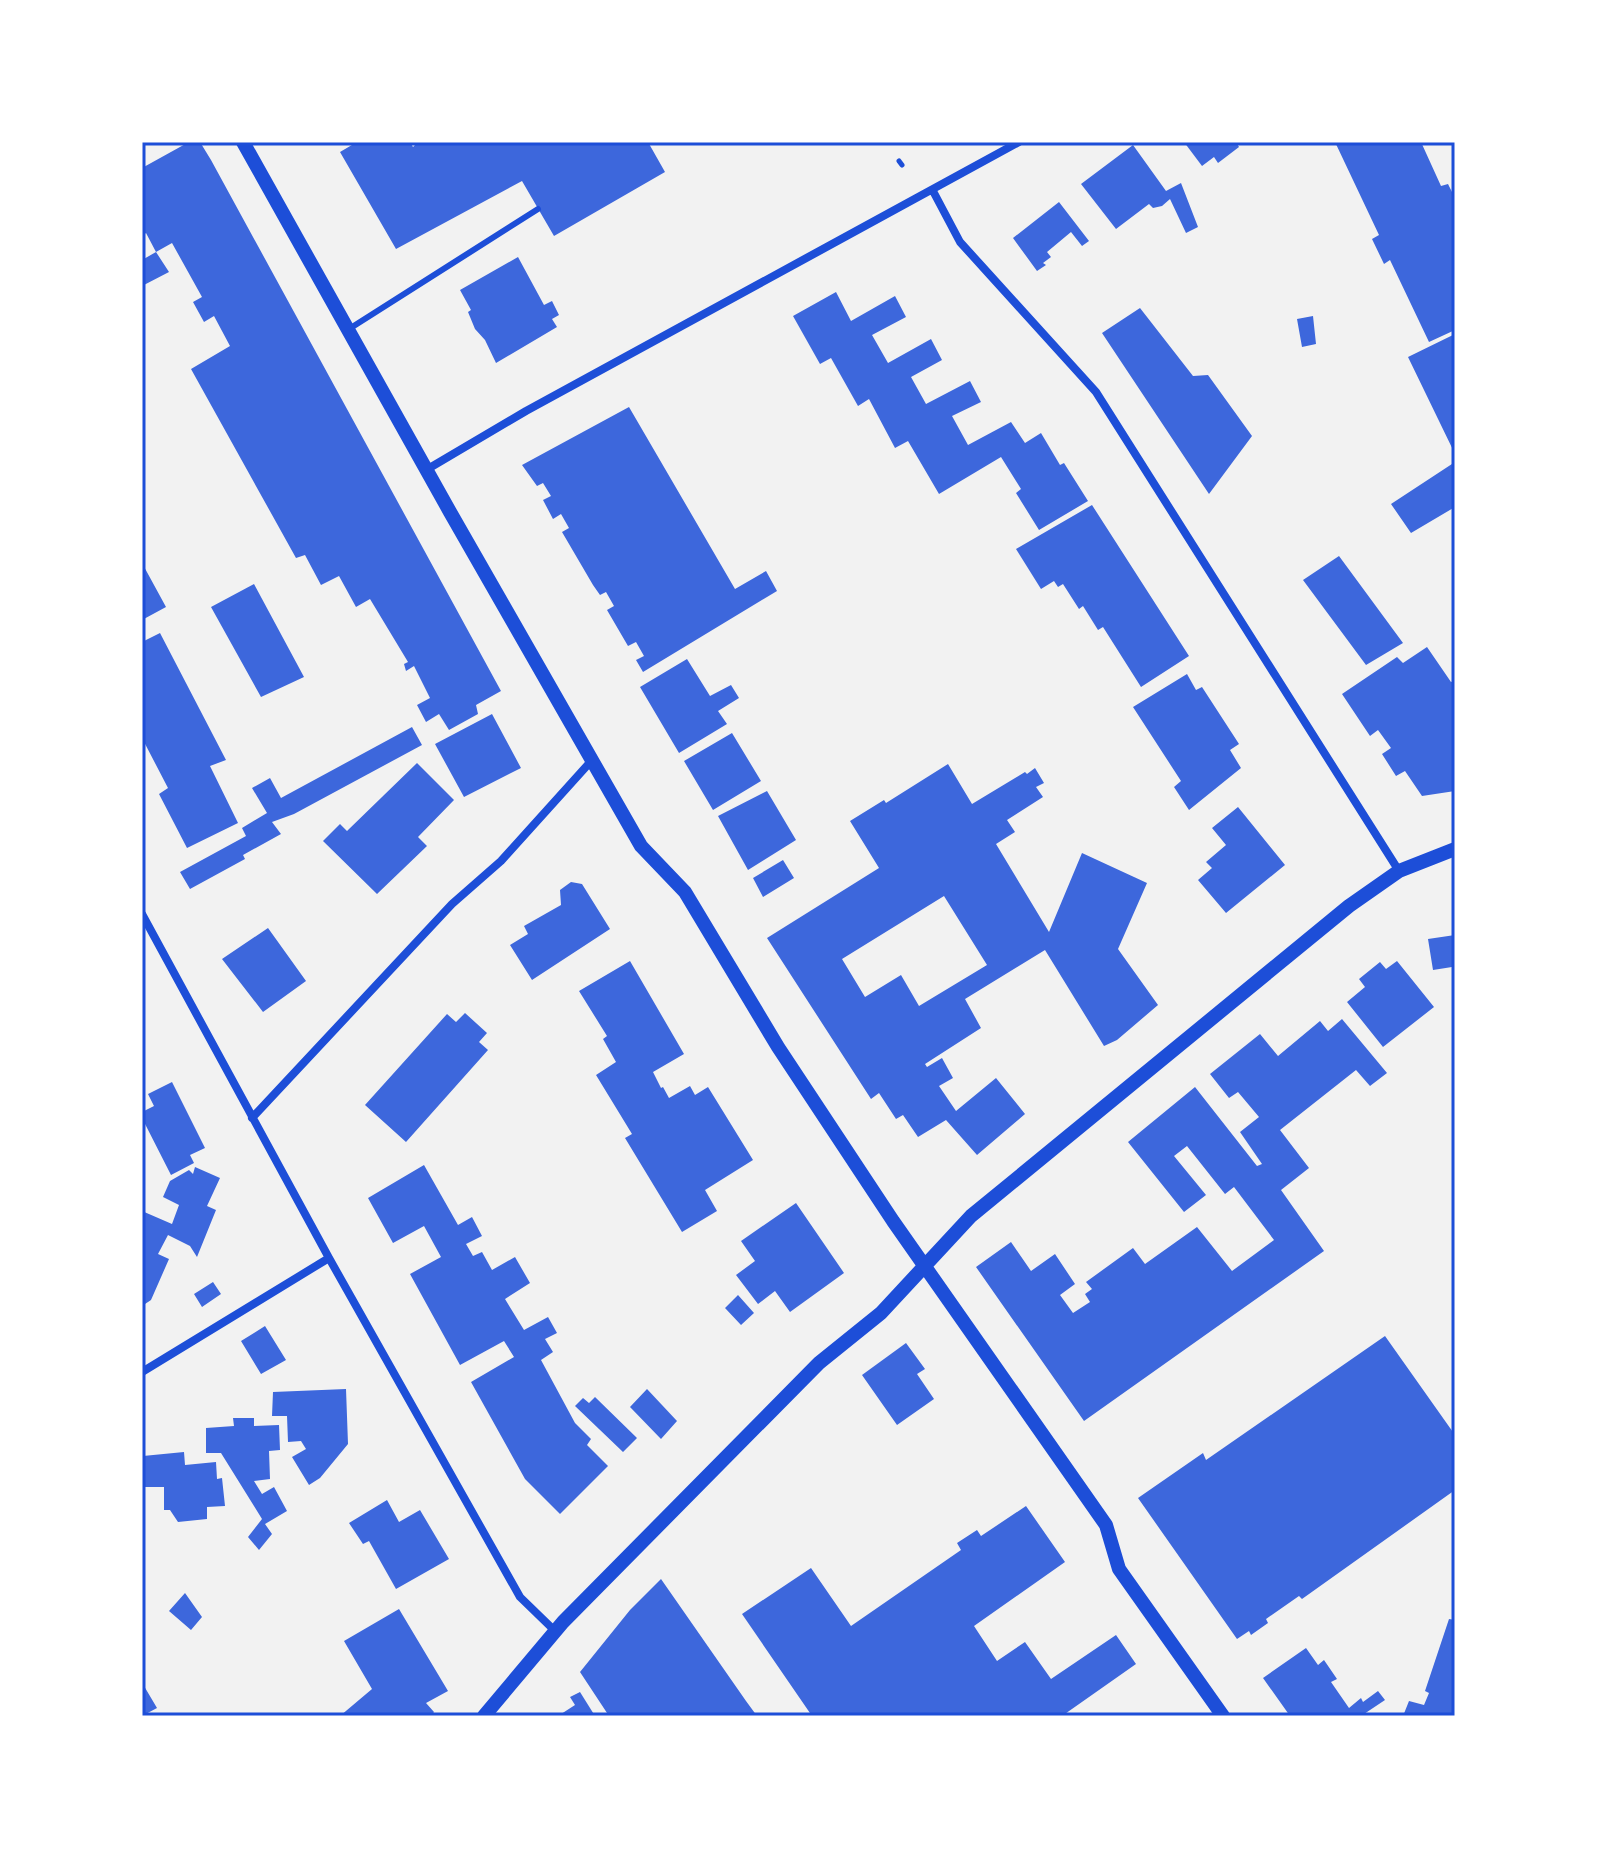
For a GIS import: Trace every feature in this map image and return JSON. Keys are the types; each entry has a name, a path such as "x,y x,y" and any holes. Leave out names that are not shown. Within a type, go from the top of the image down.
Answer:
{"street":[{"path":"243,142 641,846 685,892 778,1047 923,1266 1106,1525 1119,1569 1223,1716"},
{"path":"426,470 526,411 1019,142"},
{"path":"933,191 960,242 1096,392 1399,871"},
{"path":"252,1118 452,904 501,861 593,759"},
{"path":"484,1716 555,1631 819,1363 881,1313 984,1206 1349,906 1399,871 1455,849"},
{"path":"142,914 329,1258 520,1597 555,1631"},
{"path":"142,1372 329,1258"}],"lane":[{"path":"348,329 538,209"}],"building":[{"path":"189,142 200,142 211,160 501,691 476,705 478,714 449,730 439,714 426,722 417,705 430,698 414,666 406,671 404,664 408,662 370,599 356,607 339,576 321,585 305,555 296,558 191,369 230,346 214,316 204,322 193,302 202,297 172,243 156,252 146,233 142,236 142,168"},
{"path":"357,142 410,142 413,147 418,142 648,142 665,172 554,236 522,181 396,249 340,152"},
{"path":"1184,142 1236,142 1239,147 1218,163 1214,157 1202,166"},
{"path":"1335,142 1421,142 1441,186 1448,184 1455,198 1455,330 1429,342 1390,260 1384,264 1372,239 1379,235"},
{"path":"1133,145 1166,191 1181,183 1198,227 1186,233 1170,199 1162,206 1153,208 1149,204 1116,229 1081,184"},
{"path":"1059,202 1089,241 1082,246 1071,232 1047,252 1051,257 1037,271 1013,238"},
{"path":"156,252 169,272 142,286 142,260"},
{"path":"518,257 544,305 552,301 559,315 552,319 557,327 496,363 485,340 475,329 468,312 471,310 460,290"},
{"path":"836,292 851,321 895,296 906,317 872,335 888,363 931,339 942,360 911,377 926,404 970,381 981,402 952,416 968,445 1011,422 1025,443 1041,433 1060,465 1064,463 1088,501 1039,530 1016,493 1021,489 1001,457 939,494 908,441 895,448 869,399 858,406 831,358 820,364 793,316"},
{"path":"1140,308 1193,376 1208,375 1252,436 1209,494 1102,333"},
{"path":"1313,316 1316,344 1302,347 1297,319"},
{"path":"1455,334 1455,454 1408,357"},
{"path":"629,407 735,589 766,571 777,591 643,672 636,660 644,656 636,642 628,646 607,610 614,606 606,592 600,595 562,532 569,528 561,514 553,519 543,500 551,496 543,483 537,486 522,465"},
{"path":"1455,462 1455,507 1411,533 1391,504"},
{"path":"1092,505 1189,656 1141,687 1103,627 1098,630 1083,606 1079,609 1063,584 1058,587 1054,581 1041,589 1016,549"},
{"path":"1339,556 1403,643 1366,665 1303,580"},
{"path":"142,563 166,607 142,620"},
{"path":"254,584 304,677 261,697 211,607"},
{"path":"160,633 226,760 210,766 238,823 187,848 159,794 168,788 142,738 142,642"},
{"path":"1427,647 1451,682 1455,681 1455,791 1422,796 1405,771 1396,776 1382,754 1391,748 1378,730 1370,736 1342,694 1397,657 1403,663"},
{"path":"687,659 710,696 731,685 739,698 718,711 727,724 679,753 640,687"},
{"path":"1187,674 1196,690 1202,687 1239,744 1230,750 1241,768 1189,810 1174,787 1181,781 1133,707"},
{"path":"492,714 521,768 464,797 435,744"},
{"path":"412,727 422,745 294,814 272,822 281,834 243,855 245,859 190,889 180,872 246,836 242,828 267,813 252,788 270,778 281,798"},
{"path":"732,733 761,781 713,810 684,761"},
{"path":"417,763 454,800 418,837 427,846 377,894 323,841 340,824 347,831"},
{"path":"948,764 972,804 1035,768 1044,783 1036,787 1043,797 1007,820 1015,832 996,844 1049,932 1082,853 1147,883 1118,949 1158,1005 1117,1040 1104,1046 1045,950 965,999 981,1028 925,1064 927,1067 942,1058 953,1078 939,1086 956,1111 996,1078 1025,1114 977,1155 946,1120 918,1137 903,1115 896,1119 879,1093 871,1099 767,938 879,868 850,821 884,800 886,803","holes":["944,896 987,965 919,1006 901,975 865,997 842,959"]},
{"path":"767,791 796,840 748,870 718,816"},
{"path":"1238,807 1285,865 1226,913 1198,880 1212,868 1206,862 1226,845 1212,828"},
{"path":"783,860 794,878 763,897 753,878"},
{"path":"571,882 582,884 610,929 532,980 510,945 528,934 524,926 561,905 560,890"},
{"path":"268,928 306,981 263,1012 222,959"},
{"path":"1455,935 1455,975 1452,967 1433,970 1428,939"},
{"path":"630,961 684,1054 653,1072 661,1088 669,1098 690,1086 695,1095 708,1087 753,1160 705,1190 717,1211 682,1232 625,1138 632,1134 596,1075 616,1062 603,1039 607,1036 579,991"},
{"path":"1397,961 1434,1007 1383,1047 1347,1002 1365,987 1359,979 1380,962 1386,969"},
{"path":"465,1013 487,1033 479,1042 488,1050 406,1142 365,1105 447,1014 456,1022"},
{"path":"1342,1019 1387,1073 1370,1086 1356,1070 1280,1130 1309,1168 1281,1190 1324,1251 1084,1421 976,1267 1011,1242 1031,1271 1055,1254 1075,1284 1060,1295 1073,1313 1090,1302 1085,1294 1092,1289 1086,1282 1133,1248 1145,1264 1197,1227 1232,1271 1274,1240 1234,1187 1225,1194 1187,1146 1174,1156 1206,1195 1184,1212 1128,1142 1195,1087 1257,1166 1262,1164 1240,1132 1259,1117 1238,1092 1229,1098 1210,1074 1260,1034 1278,1056 1320,1021 1328,1031"},
{"path":"172,1082 205,1148 190,1155 194,1163 171,1175 142,1118 142,1112 154,1106 148,1094"},
{"path":"424,1165 458,1225 472,1217 482,1236 466,1244 473,1256 482,1252 492,1270 515,1257 530,1283 505,1299 524,1330 548,1317 557,1333 545,1339 553,1352 541,1360 575,1423 591,1439 587,1445 608,1466 560,1514 525,1479 471,1382 514,1357 504,1341 460,1365 410,1274 441,1257 424,1226 393,1243 368,1198"},
{"path":"195,1167 220,1178 207,1206 216,1210 197,1257 190,1246 168,1235 158,1254 169,1259 151,1300 142,1306 142,1211 172,1224 179,1205 163,1197 170,1181 189,1170 193,1174"},
{"path":"796,1203 844,1273 790,1312 775,1291 758,1304 736,1275 755,1261 741,1241"},
{"path":"213,1282 221,1294 202,1307 194,1294"},
{"path":"738,1295 754,1313 741,1325 725,1308"},
{"path":"265,1326 286,1360 261,1374 241,1341"},
{"path":"1385,1336 1455,1435 1455,1490 1302,1599 1299,1596 1266,1619 1268,1623 1251,1635 1249,1631 1237,1639 1138,1498 1203,1453 1206,1460"},
{"path":"906,1343 925,1369 917,1374 934,1399 897,1425 862,1375"},
{"path":"346,1389 348,1444 320,1478 309,1485 292,1457 306,1449 301,1441 288,1442 287,1416 272,1416 273,1392"},
{"path":"647,1389 677,1421 661,1439 630,1407"},
{"path":"595,1397 637,1438 623,1452 575,1406 583,1398 589,1403"},
{"path":"233,1418 254,1418 254,1426 279,1425 280,1450 269,1451 270,1479 254,1481 262,1494 274,1487 287,1511 265,1524 272,1534 259,1550 248,1537 262,1519 221,1453 206,1453 206,1428 234,1426"},
{"path":"184,1452 185,1465 216,1462 217,1479 222,1478 225,1506 207,1507 207,1519 178,1522 170,1510 164,1510 164,1487 142,1487 143,1456"},
{"path":"387,1500 399,1522 420,1510 449,1559 396,1589 369,1541 363,1544 349,1523"},
{"path":"1026,1506 1065,1562 974,1626 997,1661 1025,1642 1051,1679 1116,1635 1136,1664 1062,1716 812,1716 742,1614 811,1568 851,1626 961,1550 957,1543 977,1530 981,1536"},
{"path":"661,1579 757,1716 609,1716 580,1672 630,1610"},
{"path":"185,1593 202,1617 191,1630 169,1611"},
{"path":"399,1609 448,1691 426,1703 434,1712 431,1716 340,1716 372,1689 344,1641"},
{"path":"1449,1619 1455,1620 1455,1716 1403,1716 1409,1701 1424,1705 1429,1693 1425,1691"},
{"path":"1306,1648 1318,1665 1324,1660 1337,1679 1331,1682 1349,1708 1361,1698 1363,1702 1378,1691 1385,1700 1365,1716 1290,1716 1263,1678"},
{"path":"144,1686 157,1708 142,1716 142,1689"},
{"path":"580,1692 595,1716 558,1716 575,1705 570,1697"}]}
